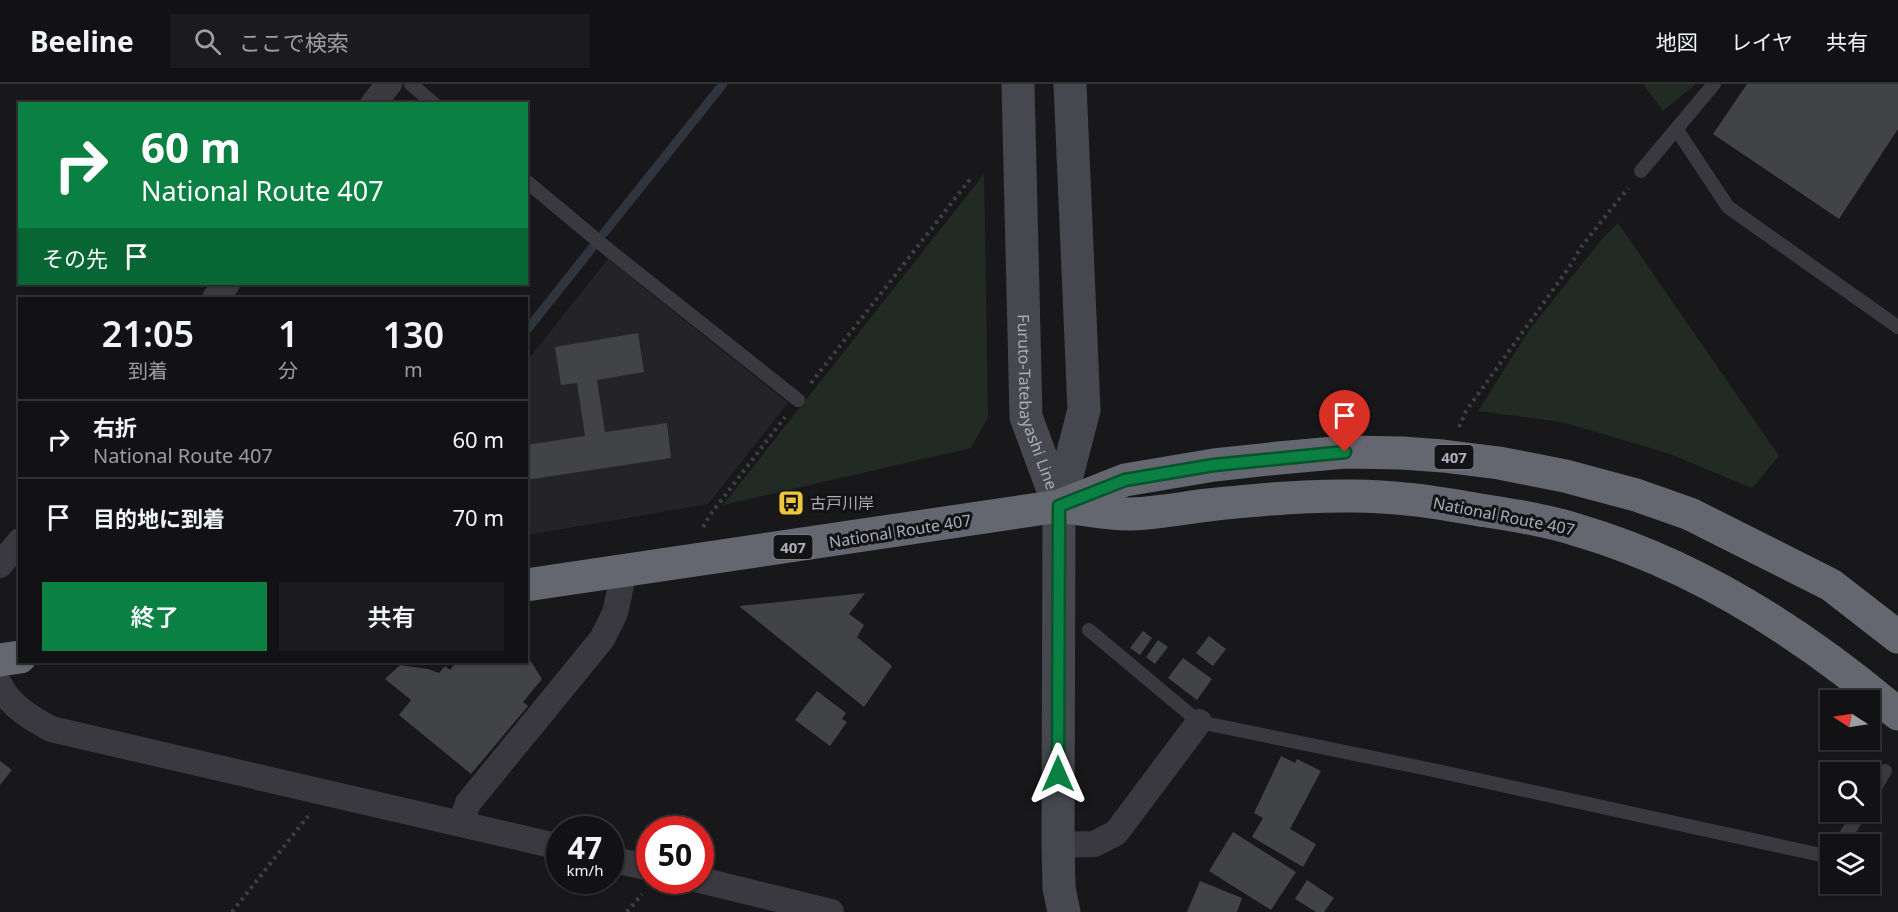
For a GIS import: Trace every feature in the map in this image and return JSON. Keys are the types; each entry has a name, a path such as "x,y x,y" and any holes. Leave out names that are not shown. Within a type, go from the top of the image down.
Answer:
{"highway":[{"name":"National Route 407","path":"528,585 1059,506 1125,480 1214,465 1345,452 1443,456 1499,463 1565,476 1636,495 1690,514 1831,585 1898,637"},
{"name":"National Route 407","path":"1059,506 1131,514 1286,498 1344,496 1402,498 1506,514 1576,529 1625,545 1671,564 1717,588 1798,636 1852,674 1898,714"},
{"path":"0,660 18,657"}],"main road":[{"name":"Furuto-Tatebayashi Line","path":"1018,84 1026,417 1059,506"},
{"name":"Furuto-Tatebayashi Line","path":"1059,506 1084,410 1070,84"},
{"path":"1059,506 1058,845 1059,888 1064,912"}],"street":[{"path":"375,102 389,84"},
{"path":"216,297 226,285"},
{"path":"0,565 18,543"},
{"path":"461,823 468,803 602,639 615,613 624,572"},
{"path":"0,686 5,696 29,717 51,729 546,844"},
{"path":"1058,845 1094,844 1116,833 1199,723"},
{"path":"714,883 831,912"}],"lane":[{"path":"411,84 433,102"},
{"path":"1641,171 1714,84"},
{"path":"1677,130 1728,207 1898,327"},
{"path":"528,183 798,400"},
{"path":"1089,630 1199,723 1398,762 1820,855"},
{"path":"1880,779 1885,771"}],"path":[{"path":"1443,456 1466,411 1581,248 1641,171"},
{"path":"692,562 697,539 710,515 971,178"},
{"path":"232,912 313,809 317,790"}],"shaded area":[{"path":"1643,84 1696,84 1663,111"},
{"path":"984,174 988,417 971,448 723,505"},
{"path":"1618,223 1779,456 1752,488 1670,454 1561,422 1478,411 1530,329 1603,238"},
{"path":"608,259 788,403 708,504 528,535 528,360"}],"building":[{"path":"1747,84 1898,84 1898,129 1839,219 1713,134"},
{"path":"638,333 644,372 597,380 605,432 667,423 671,458 528,480 528,445 585,436 577,383 561,385 555,347"},
{"path":"865,593 849,614 864,625 857,637 892,666 864,707 739,606"},
{"path":"1143,631 1152,638 1140,655 1130,648"},
{"path":"1209,636 1226,649 1213,666 1196,653"},
{"path":"1158,640 1168,647 1155,664 1146,657"},
{"path":"528,657 542,679 523,702 528,706 471,774 399,715 411,700 385,679 400,665 439,673 445,666 450,670 455,663 528,663"},
{"path":"1183,658 1212,679 1197,700 1168,678"},
{"path":"817,691 846,713 842,719 847,722 830,746 795,720"},
{"path":"1281,756 1295,763 1297,759 1321,771 1290,829 1316,844 1303,867 1252,837 1263,818 1254,813"},
{"path":"0,761 12,770 0,785"},
{"path":"1233,832 1296,872 1271,910 1209,871"},
{"path":"1307,880 1334,898 1324,912 1316,912 1295,899"},
{"path":"1200,881 1242,898 1237,912 1187,912"}],"waterway":[{"path":"604,233 723,84"},
{"path":"528,328 592,248"}],"place":[{"name":"古戸川岸","path":"791,503"}],"route":[{"path":"1058,774 1059,506 1125,480 1214,465 1345,452"}]}
